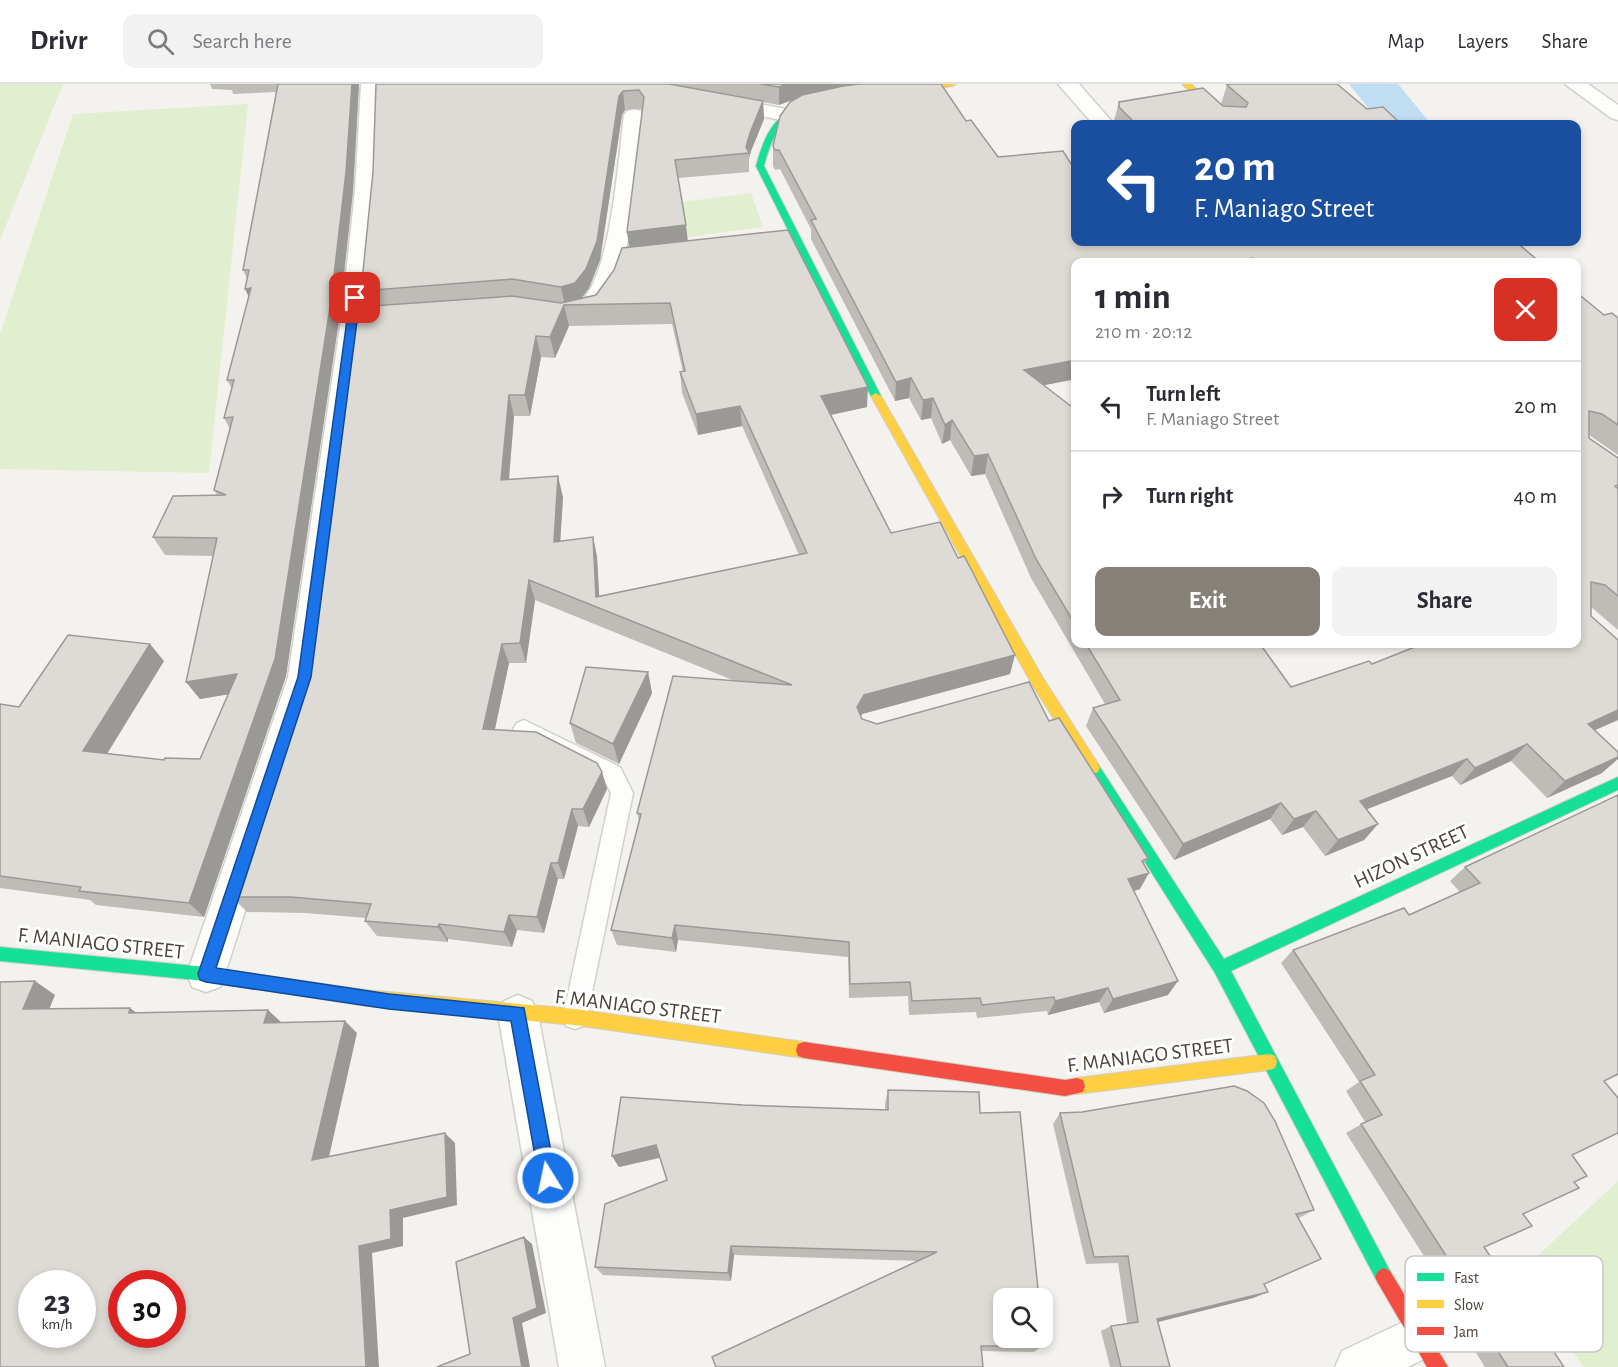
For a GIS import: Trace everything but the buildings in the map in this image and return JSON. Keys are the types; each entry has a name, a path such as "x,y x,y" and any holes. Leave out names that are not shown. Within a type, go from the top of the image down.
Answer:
{"main road":[{"path":"886,92 952,84"},
{"path":"1186,84 1226,120"},
{"path":"842,98 802,105 781,114 768,134 760,166 873,391 1038,681 1221,968 1269,1062 1405,1312"},
{"name":"HIZON STREET","path":"1221,968 1618,783"},
{"name":"F. MANIAGO STREET","path":"0,954 206,974 389,1001 518,1014 575,1017 1065,1088 1269,1062"}],"street":[{"path":"1068,84 1100,120"},
{"path":"1575,84 1618,114"},
{"path":"206,974 304,677 364,319 366,191 378,87"},
{"path":"701,99 781,114"},
{"path":"556,313 577,314 589,309 625,260 634,115"},
{"path":"774,243 797,240"},
{"path":"1003,691 1038,681"},
{"path":"518,1014 582,1367"},
{"path":"1358,1367 1429,1352"}],"lane":[{"path":"524,729 612,773 622,793 575,1017"}],"green space":[{"path":"0,84 63,84 0,240"},
{"path":"248,104 209,473 0,469 0,334 73,114"},
{"path":"751,193 763,227 643,243 635,208"},
{"path":"1618,1181 1618,1367 1584,1367 1572,1352 1603,1352 1603,1256 1538,1256"}],"waterway":[{"path":"1372,84 1404,120"}],"traffic: fast":[{"path":"823,101 796,109 779,121 768,139 760,166 876,396"},
{"path":"1093,768 1221,968 1384,1277"},
{"path":"1221,968 1618,783"},
{"path":"0,954 206,974 366,998"}],"traffic: slow":[{"path":"897,91 952,84"},
{"path":"1186,84 1226,120"},
{"path":"876,396 1038,682 1093,768"},
{"path":"366,998 575,1017 804,1050"},
{"path":"1077,1086 1269,1062"}],"traffic: jam":[{"path":"804,1050 1065,1088 1077,1086"},
{"path":"1384,1277 1405,1312"},
{"path":"1429,1352 1438,1367"}],"route":[{"path":"355,298 304,677 206,974 389,1001 518,1014 548,1178"}]}
